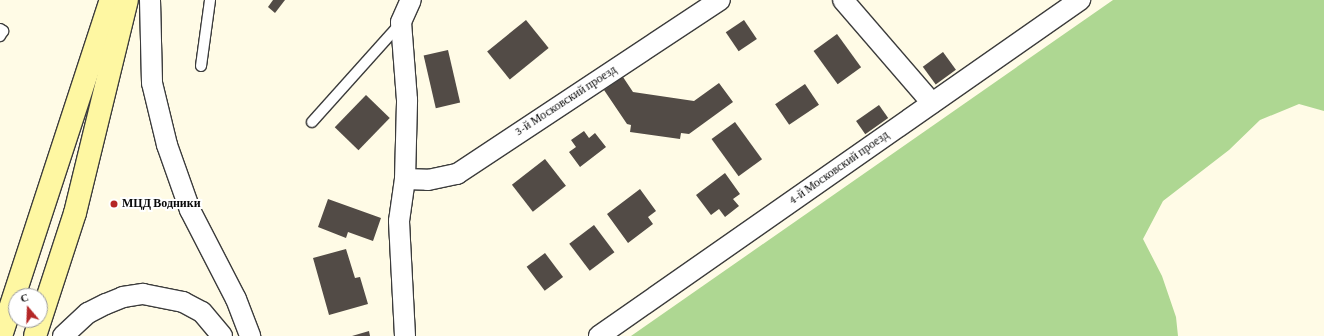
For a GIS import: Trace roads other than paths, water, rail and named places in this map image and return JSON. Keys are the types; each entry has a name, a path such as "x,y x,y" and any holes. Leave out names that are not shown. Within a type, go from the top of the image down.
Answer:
{"main road":[{"path":"35,336 75,213 128,0"},
{"path":"1,336 109,3"}],"street":[{"path":"150,0 152,83 167,145 190,210 236,299 250,336"},
{"path":"405,336 399,221 404,179 407,100 401,22 411,0"},
{"name":"3-й Московский проезд","path":"404,179 428,180 457,174 720,0"},
{"path":"843,0 932,103"},
{"name":"4-й Московский проезд","path":"599,336 1080,0"},
{"path":"63,336 88,313 123,297 143,294 183,302 202,312 222,336"}],"lane":[{"path":"201,66 210,0"},
{"path":"312,122 401,22"},
{"path":"0,29 3,31 0,36"}],"place":[{"name":"МЦД Водники","path":"114,204"}]}
